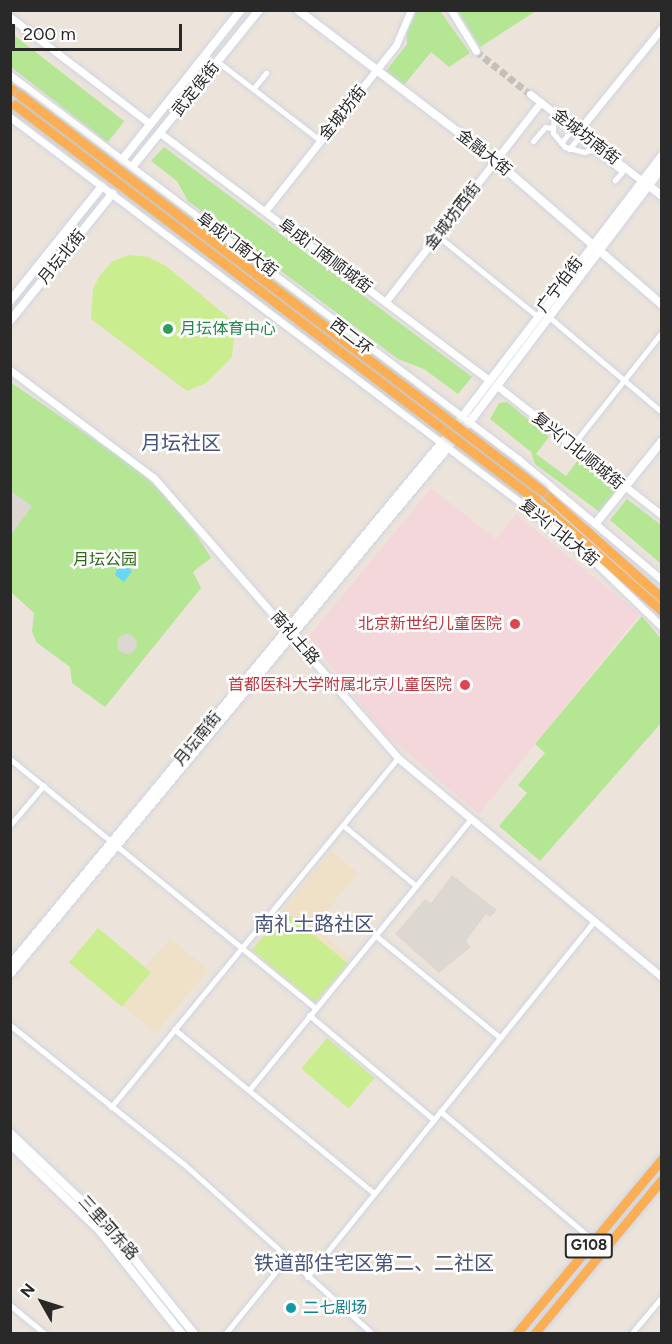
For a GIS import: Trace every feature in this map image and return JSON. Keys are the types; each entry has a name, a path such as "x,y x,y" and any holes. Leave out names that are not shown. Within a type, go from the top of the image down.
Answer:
{"highway":[{"name":"西二环","path":"10,88 539,495 662,598"},
{"name":"西二环","path":"13,103 539,495 662,611"},
{"name":"G108","path":"516,1334 662,1159"},
{"name":"G108","path":"534,1334 662,1179"}],"main road":[{"name":"武定侯街","path":"122,160 149,123 242,10"},
{"name":"武定侯街","path":"132,167 259,10"},
{"name":"金融大街","path":"298,10 376,71 497,159 602,246"},
{"name":"广宁伯街","path":"457,431 470,422 602,246 662,156"},
{"name":"广宁伯街","path":"457,431 461,417 488,379 595,240 645,183 662,168"},
{"path":"645,183 662,196"},
{"name":"月坛北街","path":"10,301 102,186"},
{"name":"月坛北街","path":"10,321 113,194"},
{"path":"602,246 662,299"},
{"path":"602,246 662,305"},
{"name":"月坛南街","path":"10,975 116,843 457,431"},
{"path":"596,524 662,441"},
{"name":"月坛南街","path":"10,965 116,843"},
{"name":"三里河东路","path":"10,1133 106,1224 194,1334"},
{"name":"三里河东路","path":"10,1144 109,1241 182,1334"}],"street":[{"name":"金城坊街","path":"265,211 396,45 411,10"},
{"path":"451,10 476,51"},
{"path":"10,17 149,123"},
{"path":"561,143 578,130 662,28"},
{"path":"218,62 321,141"},
{"path":"254,89 266,73"},
{"name":"阜成门南大街","path":"10,75 461,417"},
{"name":"金城坊南街","path":"530,93 578,130 597,148 645,183"},
{"name":"金城坊西街","path":"386,301 541,102"},
{"path":"554,111 552,128 561,143 569,149 597,148 622,172 615,180"},
{"name":"阜成门南大街","path":"10,117 446,444"},
{"path":"533,141 545,127 552,128"},
{"path":"569,149 578,130"},
{"name":"阜成门南顺城街","path":"160,133 488,379"},
{"path":"80,169 99,143"},
{"path":"102,186 122,160"},
{"path":"113,194 132,167"},
{"path":"438,236 537,316"},
{"path":"549,317 662,412"},
{"path":"572,446 662,332"},
{"name":"南礼士路","path":"10,370 154,478 398,758 662,977"},
{"name":"复兴门北顺城街","path":"496,385 662,516"},
{"path":"405,412 424,388"},
{"path":"414,400 457,431"},
{"name":"复兴门北大街","path":"461,417 662,579"},
{"name":"复兴门北大街","path":"446,444 596,563 662,627"},
{"path":"637,604 662,634"},
{"path":"111,1107 241,948 345,827 398,758"},
{"path":"10,759 116,843 315,1008"},
{"path":"10,825 44,785"},
{"path":"249,1090 471,819"},
{"path":"345,827 415,885"},
{"path":"307,1277 594,921"},
{"path":"375,935 499,1037"},
{"path":"309,1015 434,1120"},
{"path":"10,1025 185,1164 286,1259 373,1334"},
{"path":"174,1029 374,1193"},
{"path":"440,1112 594,1240"},
{"path":"225,1334 286,1259"},
{"path":"631,1334 662,1297"},
{"path":"10,1305 45,1334"}],"shaded area":[{"name":"首都医科大学附属北京儿童医院","path":"431,488 496,539 516,514 640,614 479,814 384,733 308,637"},
{"path":"11,491 32,506 11,535"},
{"path":"127,634 134,637 137,644 134,651 127,654 120,651 117,644 120,637"},
{"path":"331,851 358,873 315,926 350,958 315,1004 250,950"},
{"path":"452,875 497,910 490,917 486,914 466,941 471,947 439,973 395,934 425,899 431,903"},
{"path":"98,928 145,967 170,938 209,970 156,1033 69,963"}],"green space":[{"path":"416,11 440,11 470,53 449,67 431,52 404,85 386,71 407,44 407,32"},
{"path":"458,11 536,11 480,47"},
{"path":"10,32 124,121 108,143 10,66"},
{"path":"164,147 472,377 458,394 424,369 398,359 188,201 177,181 151,161"},
{"name":"月坛体育中心","path":"129,255 148,257 166,266 228,317 234,339 232,357 206,383 187,391 91,319 93,288 100,275 113,261"},
{"name":"月坛公园","path":"10,382 136,468 182,512 211,558 193,572 201,588 105,707 72,683 70,667 36,642 32,631 34,613 11,592"},
{"path":"507,402 549,437 536,454 566,476 578,460 618,490 601,513 535,464 531,452 490,419 499,403"},
{"path":"627,499 661,525 661,564 610,520"},
{"path":"642,616 661,639 661,723 540,861 499,826 527,793 518,785 545,753 535,744"},
{"path":"285,911 348,964 315,1003 252,950"},
{"path":"98,928 151,972 122,1007 69,962"},
{"path":"327,1038 374,1078 349,1108 301,1069"}],"water":[{"path":"119,562 132,571 124,582 115,575"}],"tunnel":[{"path":"476,51 530,94"}],"place":[{"name":"月坛体育中心","path":"168,329"},
{"name":"北京新世纪儿童医院","path":"515,624"},
{"name":"首都医科大学附属北京儿童医院","path":"465,685"},
{"name":"二七剧场","path":"291,1308"}],"district":[{"name":"月坛社区","path":"181,443"},
{"name":"南礼士路社区","path":"314,924"},
{"name":"铁道部住宅区第二、二社区","path":"374,1263"}]}
